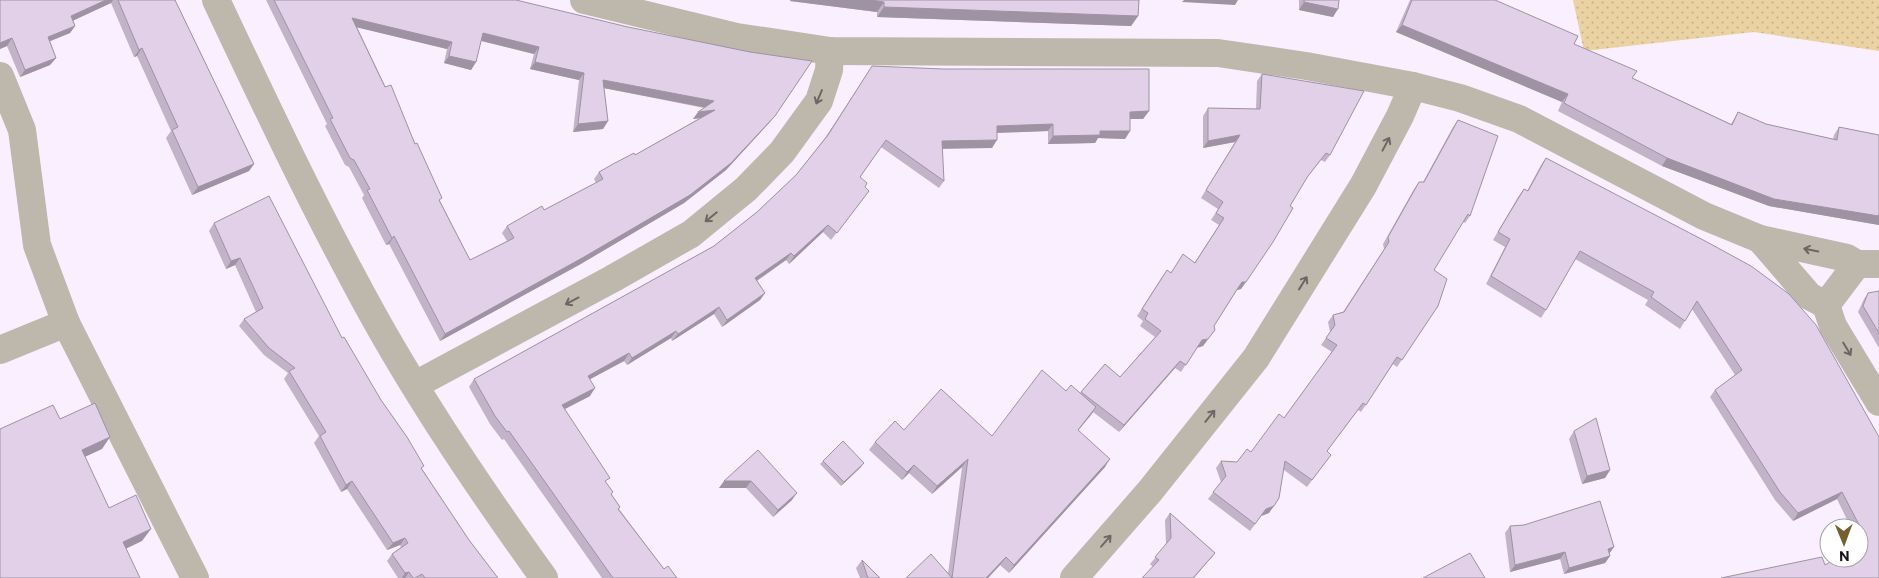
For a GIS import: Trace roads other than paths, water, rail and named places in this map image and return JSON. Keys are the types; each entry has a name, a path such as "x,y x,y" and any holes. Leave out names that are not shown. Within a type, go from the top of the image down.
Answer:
{"street":[{"path":"216,0 353,279 415,385 510,531 544,578"},
{"path":"584,0 638,6 737,37 830,51 1218,54 1306,66 1413,86 1460,98 1519,119 1704,216 1760,240 1868,264 1826,305"},
{"path":"415,385 612,279 691,234 746,189 782,152 818,102 829,70 830,51"},
{"path":"0,76 22,130 37,245 66,323 195,578"},
{"path":"1074,578 1150,491 1256,358 1364,186 1400,116 1413,86"},
{"path":"1760,240 1809,296 1826,305 1833,326 1879,402"},
{"path":"0,350 66,323"}]}
